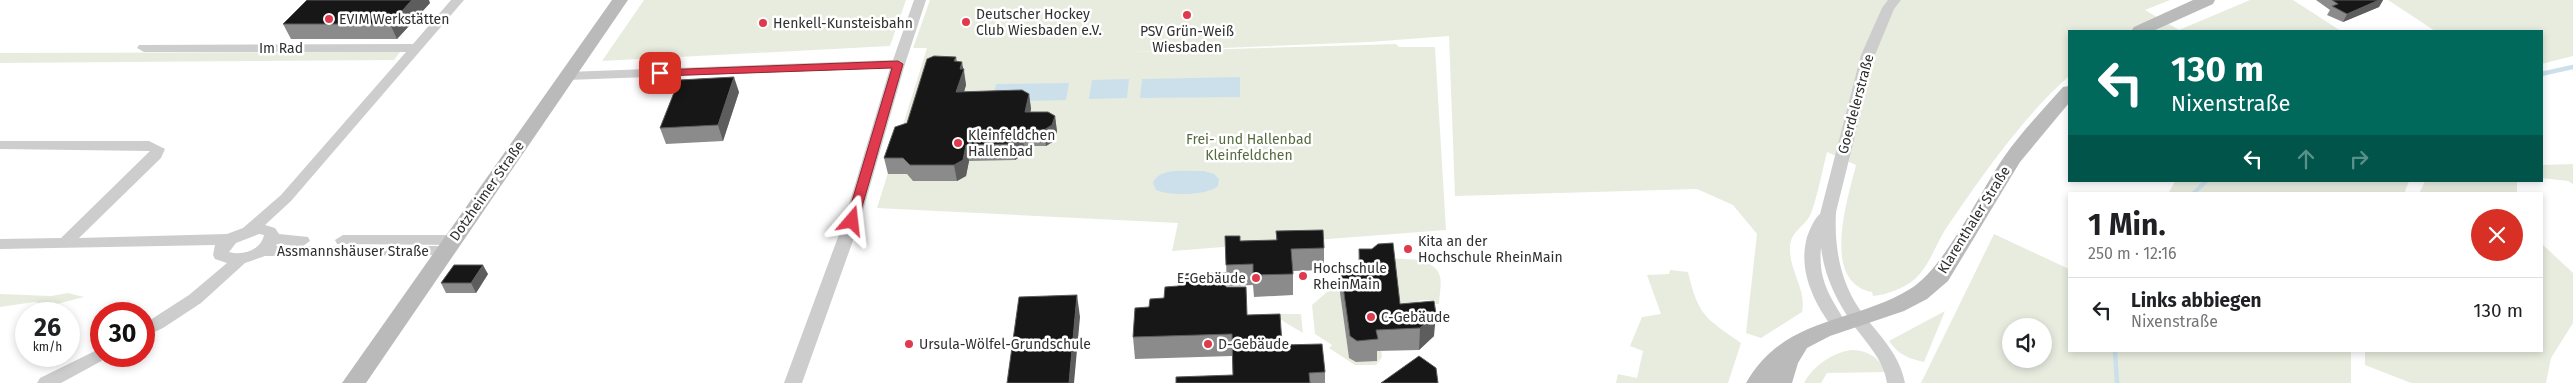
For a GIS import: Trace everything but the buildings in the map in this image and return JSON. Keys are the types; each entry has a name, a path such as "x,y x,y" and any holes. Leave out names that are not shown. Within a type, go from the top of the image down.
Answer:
{"main road":[{"name":"Dotzheimer Straße","path":"354,383 620,0"},
{"path":"2142,30 2207,0"},
{"name":"Klarenthaler Straße","path":"1758,383 1774,361 1801,339 1915,298 1929,288 1940,276 2012,159 2068,93"},
{"path":"1780,383 1786,363 1801,339"}],"street":[{"path":"262,233 286,198 458,0"},
{"path":"793,383 852,221 898,64 920,0"},
{"name":"Goerdelerstraße","path":"1848,321 1841,291 1829,257 1826,234 1828,212 1868,55 1888,8 1894,0"},
{"name":"Im Rad","path":"144,48 417,48"},
{"path":"568,76 898,64"},
{"path":"0,145 149,145 158,149 156,155 64,244"},
{"name":"Assmannshäuser Straße","path":"155,325 178,313 197,299 230,251 262,233 450,246"},
{"name":"Assmannshäuser Straße","path":"261,251 262,233"},
{"path":"0,244 181,242 230,251"},
{"name":"Assmannshäuser Straße","path":"230,251 450,246"},
{"path":"1848,321 1892,364 1896,383"},
{"path":"46,383 90,360"}],"green space":[{"name":"Henkell-Kunsteisbahn","path":"644,0 906,0 890,46 602,61"},
{"name":"Frei- und Hallenbad Kleinfeldchen","path":"930,0 2170,0 2145,10 2179,30 2068,30 2068,77 2035,110 1990,166 1944,231 1921,273 1906,285 1884,294 1873,296 1872,292 1856,285 1846,273 1842,256 1842,238 1844,217 1856,165 1827,152 1811,214 1796,232 1790,243 1790,256 1802,296 1802,312 1761,338 1746,333 1757,234 1733,205 1697,189 1455,196 1449,36 1369,42 1127,52 1396,44 1399,47 1435,47 1446,230 1172,251 1178,223 877,208 927,48 913,48"},
{"path":"2250,0 2293,0 2339,30 2179,30"},
{"path":"2388,0 2573,0 2573,56 2543,64 2543,30 2433,30"},
{"path":"400,52 394,60 0,63 0,53"},
{"path":"2573,164 2573,184 2568,181 2543,178 2543,165"},
{"path":"2174,182 2409,182 2405,192 2169,192"},
{"path":"2425,182 2517,182 2517,192 2420,192"},
{"path":"1994,234 2068,269 2068,352 2351,352 2351,383 1921,383"},
{"path":"2543,245 2573,273 2573,323 2551,358 2546,383 2411,383 2365,365 2365,352 2543,352"},
{"path":"1392,259 1420,260 1434,267 1440,276 1439,304 1435,304 1435,300 1419,300 1419,304 1398,304 1371,270 1357,270 1358,275 1340,293 1349,358 1373,344 1380,343 1382,357 1376,365 1355,365 1329,348 1332,345 1315,334 1312,305 1351,272 1371,261"},
{"path":"1670,270 1688,272 1695,298 1705,314 1711,321 1741,343 1728,383 1616,383 1618,374 1637,378 1643,351 1630,346 1642,317 1661,314 1647,275 1669,274"},
{"path":"68,293 84,297 65,302 15,302 15,305 0,307 0,294 51,296"},
{"path":"1945,311 1924,362 1904,355 1896,350 1889,341"},
{"path":"1271,314 1301,314 1303,333"},
{"path":"1851,350 1862,351 1872,355 1880,362 1886,372 1827,373 1821,383 1804,383 1812,371 1824,361 1837,354"}],"water":[{"path":"1240,77 1240,97 1140,98 1142,79"},
{"path":"1129,79 1127,98 1089,99 1092,80"},
{"path":"1069,83 1066,100 992,102 996,84"},
{"path":"1204,171 1214,174 1219,179 1218,186 1205,192 1179,194 1162,192 1156,190 1153,183 1156,178 1168,172"}],"waterway":[{"path":"2543,74 2573,67"},
{"path":"2195,192 2205,182"},
{"path":"2115,352 2117,383"}],"place":[{"name":"PSV Grün-Weiß Wiesbaden","path":"1187,15"},
{"name":"EVIM Werkstätten","path":"329,19"},
{"name":"Deutscher Hockey Club Wiesbaden e.V.","path":"966,22"},
{"name":"Henkell-Kunsteisbahn","path":"763,23"},
{"name":"Kleinfeldchen Hallenbad","path":"958,143"},
{"name":"Kita an der Hochschule RheinMain","path":"1408,249"},
{"name":"Hochschule RheinMain","path":"1303,276"},
{"name":"E-Gebäude","path":"1256,278"},
{"name":"C-Gebäude","path":"1371,317"},
{"name":"Ursula-Wölfel-Grundschule","path":"909,344"},
{"name":"D-Gebäude","path":"1208,344"}],"route":[{"path":"660,73 898,64 879,136 852,221"}]}
